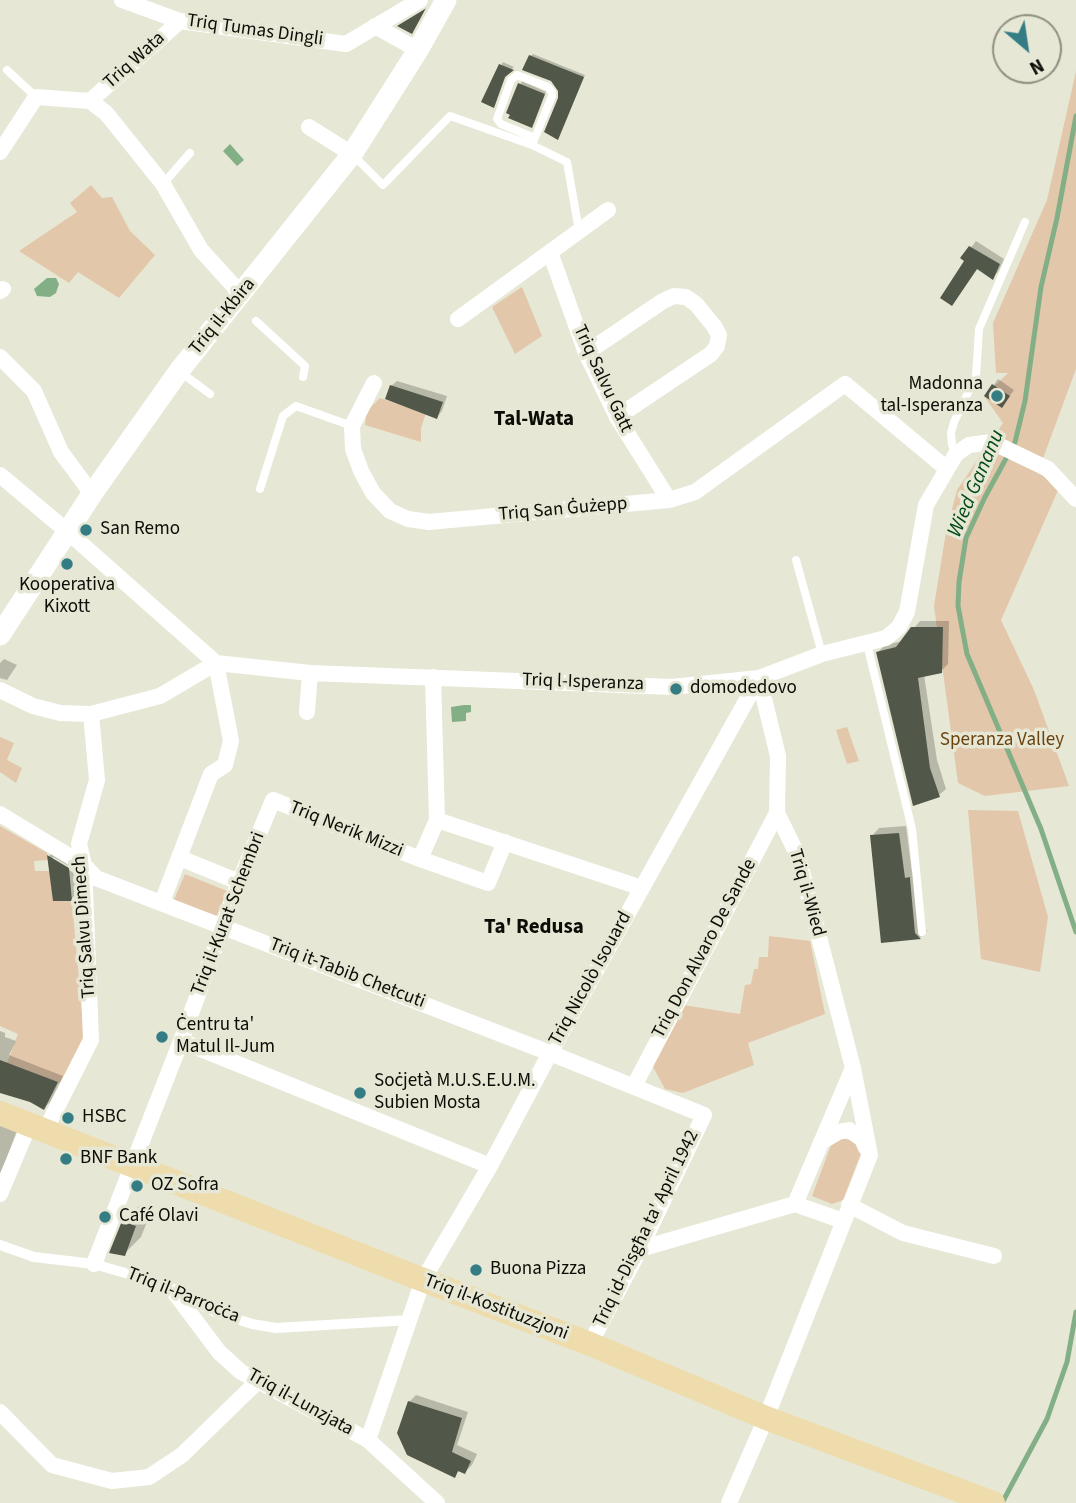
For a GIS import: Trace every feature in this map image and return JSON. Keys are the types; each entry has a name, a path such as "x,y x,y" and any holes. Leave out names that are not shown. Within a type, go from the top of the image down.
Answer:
{"main road":[{"name":"Triq il-Kbira","path":"0,635 92,494 179,371 352,154 418,50 446,0"},
{"name":"Triq il-Kostituzzjoni","path":"0,1113 590,1344 766,1418 993,1503"}],"street":[{"name":"Triq Tumas Dingli","path":"122,0 180,21 346,44 420,0"},
{"name":"Triq Wata","path":"90,101 180,21"},
{"path":"375,26 418,50"},
{"path":"0,152 36,97 90,101 106,113 163,184 201,250 241,294"},
{"path":"309,127 352,154"},
{"path":"458,319 608,210"},
{"name":"Triq Salvu Gatt","path":"550,252 586,353 617,417 668,500"},
{"path":"586,353 674,296 686,297 696,304 719,335 717,346 711,354 617,417"},
{"path":"0,357 34,391 61,452 92,494"},
{"path":"352,426 374,383"},
{"name":"Triq San Ġużepp","path":"352,426 353,449 373,493 390,511 408,519 429,522 668,500 695,492 845,384 947,469"},
{"path":"956,454 969,445 992,442 1048,470 1076,499"},
{"name":"Triq l-Isperanza","path":"216,663 310,673 672,687 759,678 822,654 886,638 900,627 907,612 926,505 956,454"},
{"path":"0,475 216,663 231,741 225,765 211,774 162,902"},
{"path":"0,690 46,710 91,714 160,696 216,663"},
{"path":"307,712 310,673"},
{"path":"433,677 437,820 642,888"},
{"name":"Triq il-Wied","path":"759,678 778,756 777,813 798,856 853,1069 870,1155"},
{"name":"Triq Nicolò Isouard","path":"368,1440 423,1280 490,1166 759,678"},
{"name":"Triq Salvu Dimech","path":"0,1194 37,1127 91,1040 84,865 79,844 97,780 91,714"},
{"name":"Triq Nerik Mizzi","path":"273,800 419,859 488,883 505,842"},
{"name":"Triq il-Kurat Schembri","path":"94,1264 181,1041 239,882 273,800"},
{"name":"Triq Don Alvaro De Sande","path":"634,1086 777,813"},
{"name":"Triq it-Tabib Chetcuti","path":"0,814 84,865 96,878 704,1115"},
{"name":"Triq Nerik Mizzi","path":"419,859 437,820"},
{"path":"180,858 239,882"},
{"path":"181,1041 490,1166"},
{"path":"795,1204 853,1069"},
{"name":"Triq id-Disgħa ta' April 1942","path":"590,1344 704,1115"},
{"path":"729,1503 766,1418 870,1155 862,1139 849,1130 838,1132 821,1142"},
{"path":"640,1248 795,1204 843,1221"},
{"path":"849,1205 903,1233 993,1256"},
{"name":"Triq il-Parroċċa","path":"0,1245 34,1257 94,1264 132,1275 215,1312 252,1324 276,1328 410,1320"},
{"name":"Triq il-Lunzjata","path":"174,1292 219,1352 257,1382 368,1440 437,1503"},
{"path":"0,1412 52,1465 112,1481 149,1477 182,1455 257,1382"}],"lane":[{"path":"7,70 36,97"},
{"path":"534,141 552,92 548,87 517,75 511,80 497,119 501,124 567,162 579,231"},
{"path":"352,154 383,185 450,116 534,141"},
{"path":"163,184 190,153"},
{"path":"956,454 951,433 976,376 979,329 1025,222"},
{"path":"256,321 305,366 303,377"},
{"path":"179,371 210,394"},
{"path":"260,489 283,416 296,406 352,426"},
{"path":"796,560 822,654"},
{"path":"867,643 912,829 922,932"}],"green space":[{"name":"Speranza Valley","path":"1076,71 1076,369 1038,472 1059,488 1001,620 1034,690 1069,786 985,796 958,783 934,606 946,532 957,490 1003,423 984,396 1008,373 996,373 993,323 1047,200"},
{"path":"91,185 102,198 112,197 130,231 155,255 119,298 78,272 69,283 19,251 77,212 70,203"},
{"path":"522,287 542,336 515,354 492,307"},
{"path":"380,398 426,413 421,428 421,442 365,425 367,411"},
{"path":"847,727 859,761 847,764 836,730"},
{"path":"0,737 14,743 7,760 22,768 16,783 0,772"},
{"path":"968,810 1018,811 1048,917 1040,972 981,959"},
{"path":"0,826 47,853 48,860 34,861 35,871 51,871 72,901 84,1036 60,1083 7,1063 18,1034 0,1026"},
{"path":"185,874 227,891 215,919 173,902"},
{"path":"769,936 810,941 825,1014 748,1043 754,1065 683,1093 665,1089 651,1063 683,1005 740,1014 745,985 751,984 754,969 758,969 759,957 768,957"},
{"path":"841,1138 855,1141 861,1153 843,1200 832,1204 812,1196 833,1140"}],"shaded area":[{"path":"230,144 244,160 237,166 223,151"},
{"path":"47,278 56,278 59,284 56,293 50,297 37,296 34,289"},
{"path":"471,705 471,712 466,713 466,721 452,722 451,707"}],"building":[{"path":"425,9 412,34 397,26"},
{"path":"529,55 584,77 558,140 544,132 558,98 558,91 551,81 522,70"},
{"path":"499,64 514,70 505,77 494,108 481,102"},
{"path":"518,83 545,94 532,128 508,118 510,115 506,113"},
{"path":"969,246 1000,264 993,280 977,269 952,306 940,298 964,261 960,258"},
{"name":"Madonna tal-Isperanza","path":"992,384 1010,396 1002,408 984,396"},
{"path":"390,385 443,402 437,419 385,399"},
{"path":"911,627 943,627 942,673 918,678 930,768 940,797 913,806 876,652 896,647"},
{"path":"899,833 905,878 910,877 915,933 921,939 881,943 870,835"},
{"path":"47,855 69,868 72,901 53,901"},
{"path":"0,1060 58,1082 44,1110 30,1102 0,1093"},
{"path":"122,1221 136,1226 125,1256 109,1253"},
{"path":"408,1401 462,1418 452,1452 471,1461 465,1474 458,1471 455,1478 407,1455 397,1433"}],"waterway":[{"name":"Wied Gananu","path":"1076,116 1041,287 1025,401 1015,442 966,538 958,606 967,654 1041,829 1076,932"},
{"name":"Wied Gananu","path":"1002,1503 1047,1419 1067,1362 1076,1312"}],"place":[{"name":"Madonna tal-Isperanza","path":"997,396"},
{"name":"San Remo","path":"86,530"},
{"name":"Kooperativa Kixott","path":"67,564"},
{"name":"domodedovo","path":"676,689"},
{"name":"Ċentru ta' Matul Il-Jum","path":"162,1037"},
{"name":"Soċjetà M.U.S.E.U.M. Subien Mosta","path":"360,1093"},
{"name":"HSBC","path":"68,1118"},
{"name":"BNF Bank","path":"66,1159"},
{"name":"OZ Sofra","path":"137,1186"},
{"name":"Café Olavi","path":"105,1217"},
{"name":"Buona Pizza","path":"476,1270"}],"district":[{"name":"Tal-Wata","path":"534,420"},
{"name":"Ta' Redusa","path":"534,928"}]}
